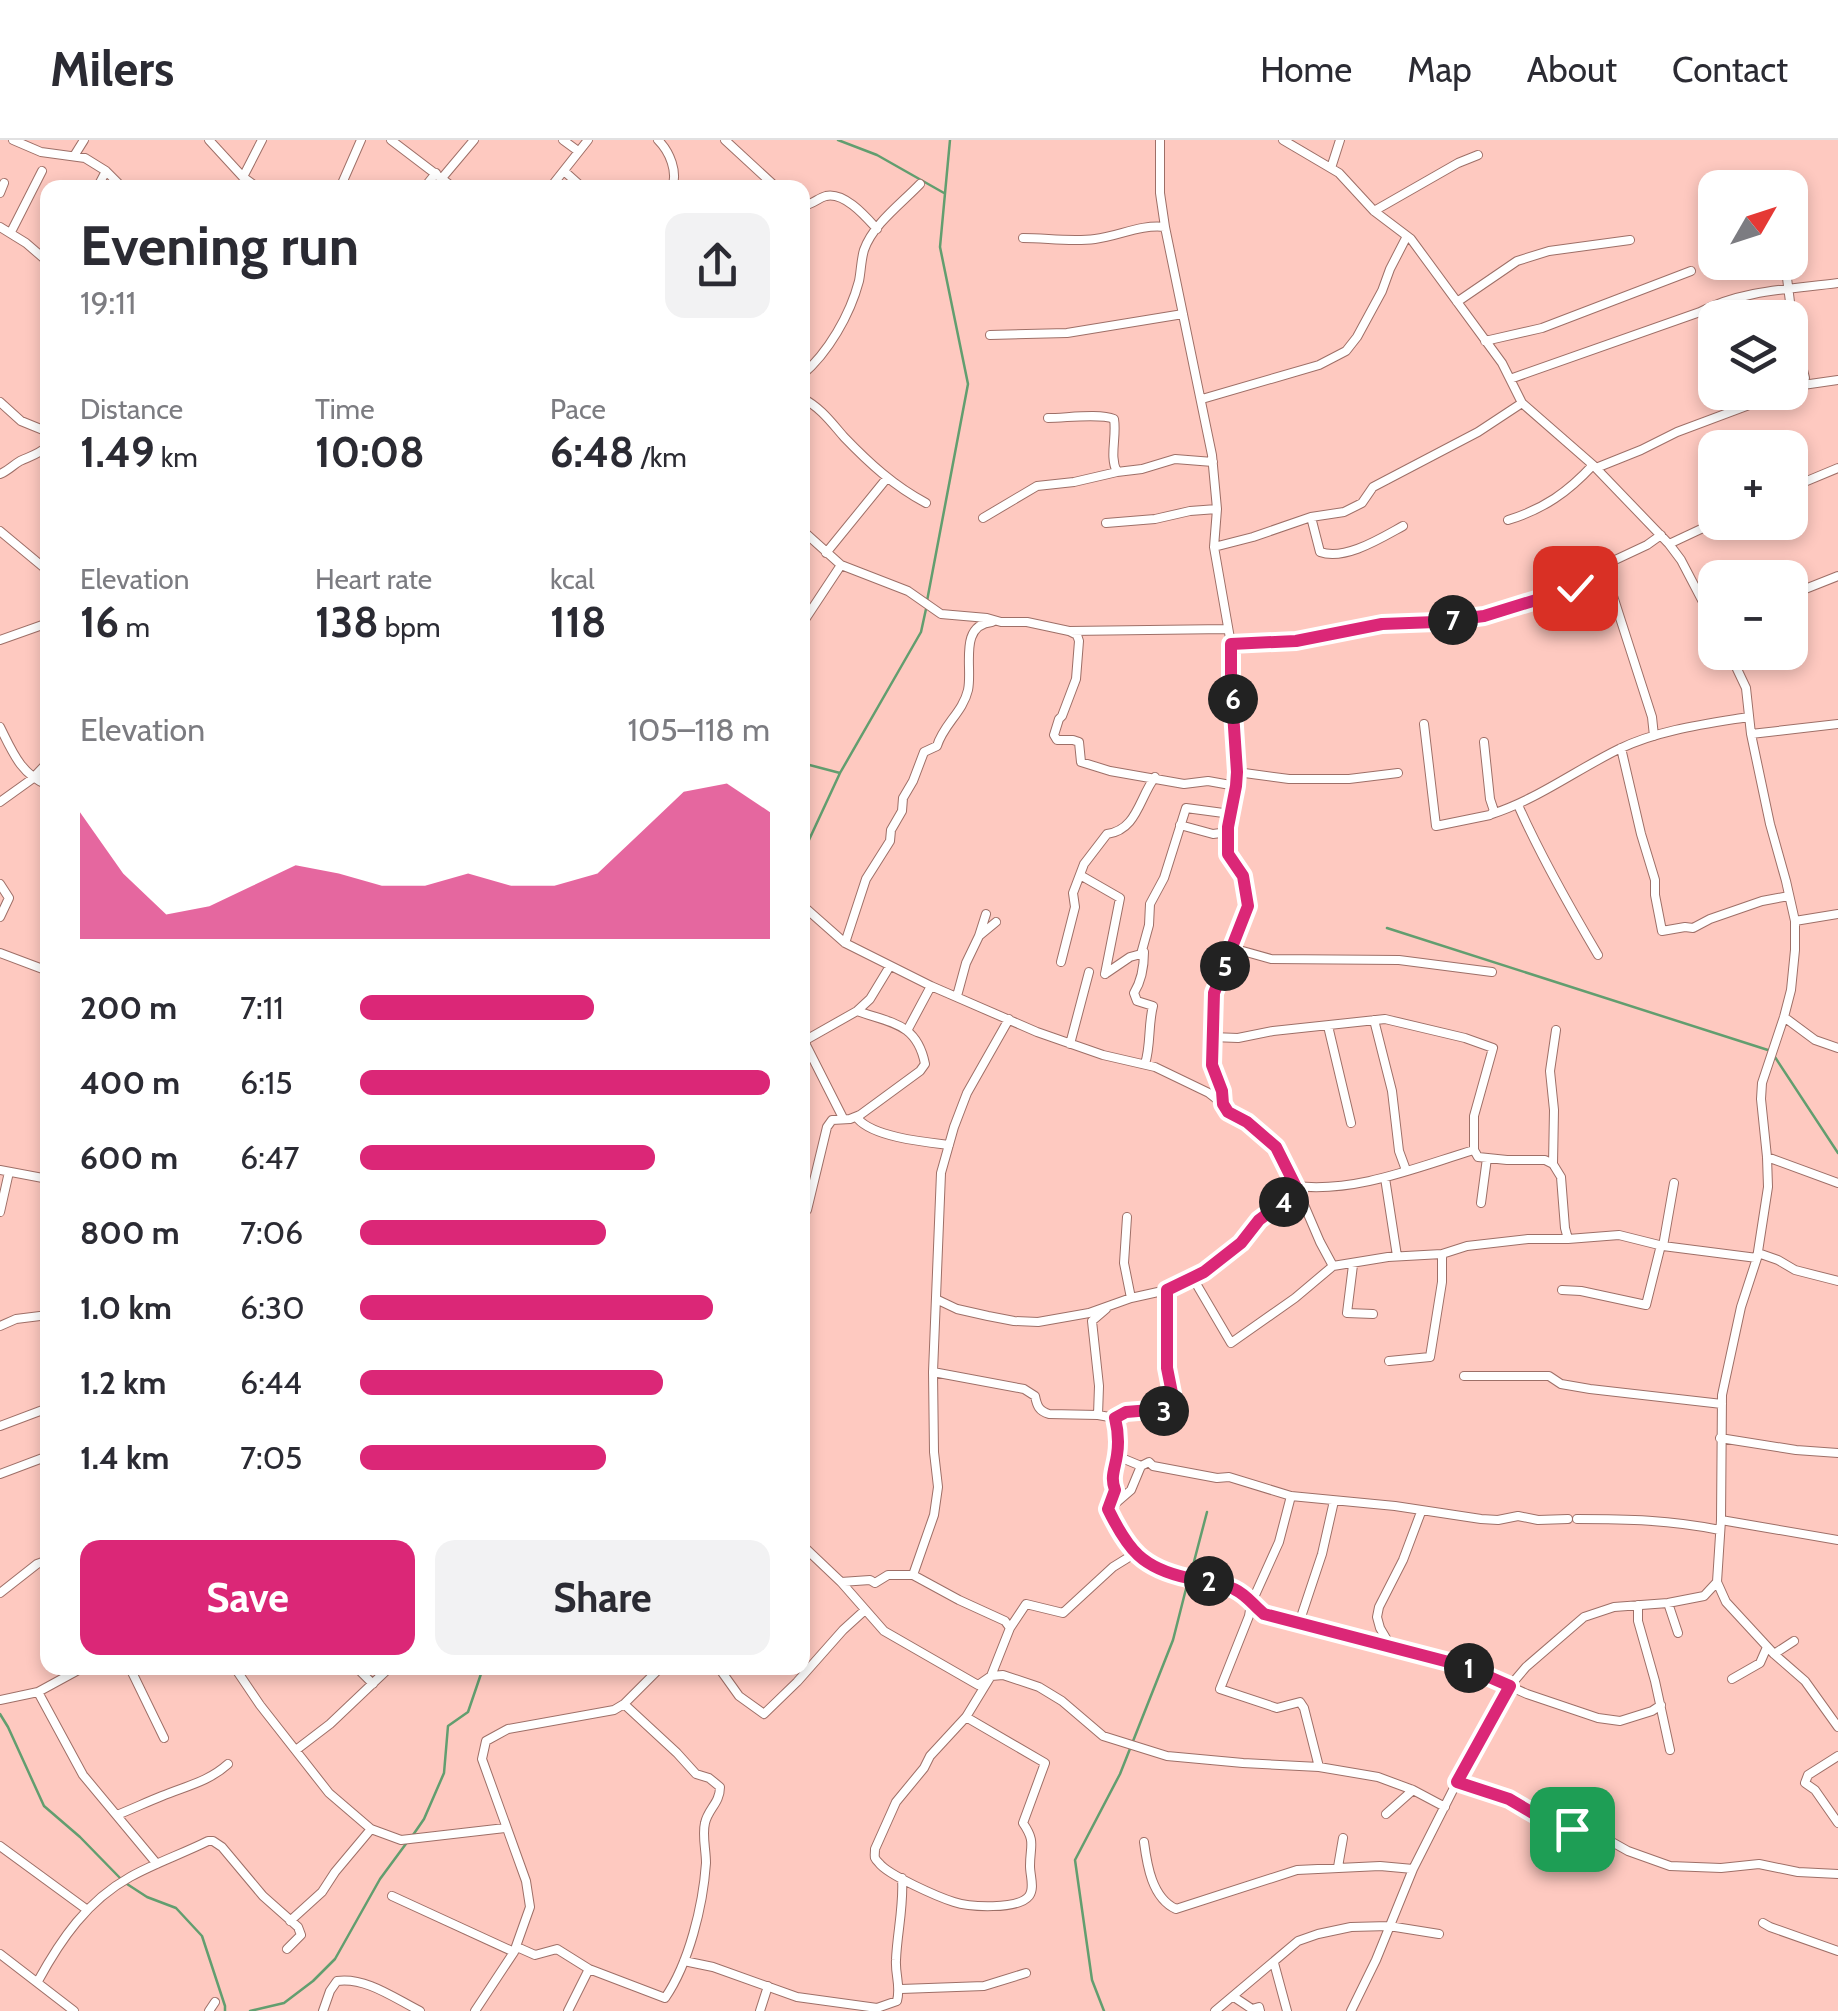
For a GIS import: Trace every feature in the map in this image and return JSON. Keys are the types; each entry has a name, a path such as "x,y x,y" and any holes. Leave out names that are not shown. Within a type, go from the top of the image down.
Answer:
{"street":[{"path":"14,140 41,152 85,158 114,180"},
{"path":"74,156 84,140"},
{"path":"208,140 248,180"},
{"path":"243,177 262,140"},
{"path":"344,180 361,140"},
{"path":"390,140 444,180"},
{"path":"434,180 474,140"},
{"path":"562,140 578,151"},
{"path":"556,180 588,140"},
{"path":"658,140 671,162 674,180"},
{"path":"725,140 768,180"},
{"path":"1160,140 1160,193 1212,462 1217,510 1214,547 1231,644 1237,772 1228,854 1243,876 1248,906 1214,993 1212,1065 1223,1104"},
{"path":"1283,140 1331,168 1374,211 1407,236 1502,363 1522,403 1595,466 1661,535 1681,560 1698,592"},
{"path":"1331,168 1340,140"},
{"path":"1374,211 1458,162 1478,155"},
{"path":"564,170 575,180"},
{"path":"10,232 42,171"},
{"path":"101,180 106,171"},
{"path":"0,193 4,183"},
{"path":"810,368 821,357 845,314 858,284 864,249 877,229 920,184"},
{"path":"810,204 825,196 841,198 877,229"},
{"path":"1023,238 1080,240 1150,225 1165,226"},
{"path":"0,227 40,256"},
{"path":"1202,399 1319,364 1346,351 1382,291 1407,236"},
{"path":"1457,302 1516,261 1630,240"},
{"path":"1485,341 1542,328 1691,271"},
{"path":"1787,280 1790,300"},
{"path":"1510,378 1719,302 1838,283"},
{"path":"990,335 1067,332 1182,314"},
{"path":"1808,384 1838,380"},
{"path":"0,402 21,421 40,428"},
{"path":"810,403 887,478 926,503"},
{"path":"1214,547 1311,517 1344,512 1362,503 1373,487 1478,432 1522,403"},
{"path":"1508,520 1542,508 1595,466 1736,410"},
{"path":"0,422 10,412"},
{"path":"1048,418 1101,415 1114,419 1112,456 1117,472"},
{"path":"0,474 40,453"},
{"path":"983,518 1037,486 1142,470 1175,459 1212,462"},
{"path":"1808,479 1838,468"},
{"path":"826,553 887,478"},
{"path":"1106,523 1217,510"},
{"path":"1311,517 1320,552 1329,556 1365,546 1403,526"},
{"path":"1669,544 1698,530"},
{"path":"0,531 40,561"},
{"path":"1231,644 1296,641 1382,624 1484,616 1575,588 1603,566 1661,535"},
{"path":"810,538 841,565 908,591 942,614 1001,622"},
{"path":"810,612 841,565"},
{"path":"1603,566 1652,717 1654,736"},
{"path":"1808,588 1838,576"},
{"path":"845,943 866,879 890,841 903,798 924,752 936,746 968,689 968,647 973,631 984,623 1001,622 1026,622 1069,631 1228,628"},
{"path":"0,640 40,626"},
{"path":"1069,631 1078,640 1076,679 1056,738 1079,742 1081,762 1110,772 1184,784 1236,786"},
{"path":"1738,670 1746,688 1751,734 1795,921 1795,950 1784,1017 1762,1083 1768,1187 1757,1255 1731,1348 1722,1404 1716,1582 1726,1602 1805,1681 1838,1727"},
{"path":"1424,724 1436,826 1518,805 1622,748 1654,736 1748,717"},
{"path":"1751,734 1838,724"},
{"path":"0,726 13,753 32,779 40,782"},
{"path":"1484,742 1492,814"},
{"path":"1622,748 1654,880 1662,931 1694,928 1762,901 1789,896"},
{"path":"0,802 40,770"},
{"path":"1237,772 1289,779 1349,779 1398,773"},
{"path":"1061,962 1075,908 1074,893 1084,864 1107,834 1125,829 1155,778"},
{"path":"1518,805 1562,896 1598,955"},
{"path":"1080,875 1120,898 1105,974 1130,957 1142,954 1150,904 1164,878 1186,808 1231,814"},
{"path":"1180,825 1212,834 1228,832"},
{"path":"0,884 9,898 0,917"},
{"path":"810,911 845,943 931,986 1070,1044 1145,1064 1208,1093 1276,1147 1333,1266"},
{"path":"957,996 986,914"},
{"path":"1795,921 1838,914"},
{"path":"979,936 996,922"},
{"path":"1144,942 1144,966 1134,993 1138,1001 1153,1006 1145,1064"},
{"path":"1232,948 1271,959 1399,960 1492,972"},
{"path":"0,953 40,968"},
{"path":"810,1035 870,1000 890,966"},
{"path":"1070,1044 1090,972"},
{"path":"908,1028 931,986"},
{"path":"810,1201 827,1126 832,1120 860,1115 924,1064 916,1037 908,1028 857,1011"},
{"path":"1784,1017 1815,1040 1838,1048"},
{"path":"913,1575 934,1515 938,1486 933,1372 941,1174 967,1093 1009,1019"},
{"path":"1212,1037 1238,1038 1374,1020 1403,1022 1493,1048 1474,1116 1474,1150 1478,1157 1545,1160 1553,1164 1561,1177 1568,1239"},
{"path":"1374,1020 1406,1170"},
{"path":"1328,1026 1351,1123"},
{"path":"1553,1164 1550,1071 1556,1030"},
{"path":"810,1053 843,1118"},
{"path":"860,1115 862,1125 917,1141 948,1145"},
{"path":"938,1300 1014,1321 1038,1322 1090,1313 1167,1290 1204,1272 1241,1243 1259,1220 1297,1188 1321,1189 1385,1178 1474,1150"},
{"path":"1767,1157 1838,1183"},
{"path":"1480,1203 1487,1158"},
{"path":"0,1212 5,1171 40,1178"},
{"path":"1385,1178 1397,1256"},
{"path":"1562,1290 1646,1305 1674,1182"},
{"path":"1127,1217 1124,1263 1131,1298"},
{"path":"1194,1280 1231,1343 1333,1266 1442,1254 1467,1246 1528,1239 1619,1235 1662,1245 1757,1255 1838,1281"},
{"path":"1389,1361 1430,1357 1442,1282 1442,1254"},
{"path":"1353,1265 1347,1313 1373,1314"},
{"path":"933,1372 1024,1389 1034,1396 1042,1412 1050,1414 1115,1418 1126,1412 1175,1408 1167,1368 1167,1290"},
{"path":"1098,1415 1100,1386 1092,1321 1109,1306"},
{"path":"0,1326 16,1319 40,1317"},
{"path":"1464,1376 1549,1376 1561,1384 1590,1389 1722,1404"},
{"path":"0,1426 40,1411"},
{"path":"1108,1509 1115,1490 1111,1480 1117,1456 1115,1418"},
{"path":"1720,1438 1838,1454"},
{"path":"1117,1456 1141,1466"},
{"path":"0,1474 40,1459"},
{"path":"1108,1509 1131,1490 1141,1466 1149,1462 1153,1466 1229,1477 1291,1496 1420,1512 1498,1520 1518,1516 1538,1520 1639,1518 1838,1540"},
{"path":"1291,1496 1280,1542 1251,1604 1220,1689 1277,1708 1300,1702 1319,1767"},
{"path":"1300,1624 1334,1501"},
{"path":"1108,1509 1134,1554 1148,1564 1229,1586 1247,1595 1251,1604 1264,1614 1464,1666 1598,1718 1620,1721 1660,1706"},
{"path":"1393,1648 1386,1641 1377,1617 1404,1560 1420,1512"},
{"path":"810,1552 884,1630 978,1684 991,1676 1003,1675 1038,1687 1062,1701 1103,1736 1167,1756 1319,1767 1378,1777 1445,1807"},
{"path":"966,1717 1045,1764 1023,1823 1032,1836 1032,1888 1020,1903 957,1903 904,1881 880,1866 875,1856 882,1833 896,1802 966,1717 1026,1604 1063,1613 1134,1554"},
{"path":"0,1594 40,1563"},
{"path":"842,1582 875,1583 888,1575 913,1575 1005,1620 1010,1628"},
{"path":"1704,1596 1716,1582"},
{"path":"1351,2011 1413,1869 1457,1782 1510,1686 1526,1667 1584,1618 1614,1607 1704,1596 1726,1602"},
{"path":"1668,1602 1678,1633"},
{"path":"1638,1604 1638,1620 1670,1750"},
{"path":"810,1667 865,1610"},
{"path":"1732,1679 1760,1663 1771,1651 1794,1641"},
{"path":"0,1700 38,1692 69,1675"},
{"path":"133,1675 164,1738"},
{"path":"239,1675 329,1793 370,1829 401,1840 505,1828"},
{"path":"364,1675 372,1684"},
{"path":"296,1750 312,1740 382,1675"},
{"path":"475,2011 516,1950 530,1907 526,1881 482,1759 486,1741 508,1729 614,1710 653,1675"},
{"path":"723,1675 739,1696 764,1714 803,1675"},
{"path":"38,1692 82,1775 157,1864"},
{"path":"392,1896 516,1950 535,1955 557,1949 664,2004 684,1962 696,1922 706,1864 705,1822 720,1798 720,1788 709,1778 696,1774 678,1752 624,1704"},
{"path":"1838,1756 1808,1775 1805,1784 1838,1823"},
{"path":"117,1815 203,1782 228,1764"},
{"path":"1457,1782 1509,1799 1572,1829 1596,1833 1653,1862 1721,1868 1758,1864 1838,1874"},
{"path":"1386,1814 1413,1790"},
{"path":"290,1922 322,1892 370,1829"},
{"path":"1338,1867 1343,1838"},
{"path":"38,1981 71,1927 111,1888 212,1841 222,1846 262,1896 302,1932 287,1949"},
{"path":"1144,1842 1148,1872 1167,1905 1176,1909 1297,1870 1380,1866 1413,1869"},
{"path":"0,1846 86,1909"},
{"path":"684,1962 713,1967 798,1997 878,2009 897,2000 900,1988 895,1964 904,1881"},
{"path":"1763,1922 1838,1951"},
{"path":"1216,2011 1298,1942 1318,1934 1351,1926 1390,1926 1440,1934"},
{"path":"0,1954 74,2011"},
{"path":"1274,1963 1287,2011"},
{"path":"568,2011 588,1968"},
{"path":"900,1988 984,1986 1026,1973"},
{"path":"323,2011 336,1981 350,1979 420,2011"},
{"path":"760,2011 768,1986"},
{"path":"1234,1996 1252,2009 1259,2006 1260,2011"},
{"path":"209,2011 215,2002"}],"waterway":[{"path":"838,140 877,155 944,193"},
{"path":"927,601 968,384 940,247 950,140"},
{"path":"810,838 840,773 921,632 926,609"},
{"path":"810,765 840,773"},
{"path":"1387,928 1771,1051 1838,1153"},
{"path":"1191,1573 1207,1512"},
{"path":"1104,2011 1092,1980 1075,1860 1120,1774 1173,1640 1188,1581"},
{"path":"413,1835 444,1773 448,1726 468,1712 481,1675"},
{"path":"0,1714 44,1806 121,1879"},
{"path":"250,2011 284,2003 335,1959 380,1879 408,1841"},
{"path":"127,1884 176,1908 202,1936 225,2011"}],"route":[{"path":"1572,1829 1509,1799 1457,1782 1510,1686 1464,1666 1264,1614 1251,1604 1247,1595 1229,1586 1148,1564 1134,1554 1108,1509 1115,1490 1111,1480 1117,1456 1115,1418 1126,1412 1175,1408 1167,1368 1167,1290 1204,1272 1241,1243 1259,1220 1298,1191 1276,1147 1247,1122 1228,1112 1212,1065 1214,993 1248,906 1247,886 1228,854 1237,772 1231,644 1296,641 1382,624 1484,616 1575,588"}]}
